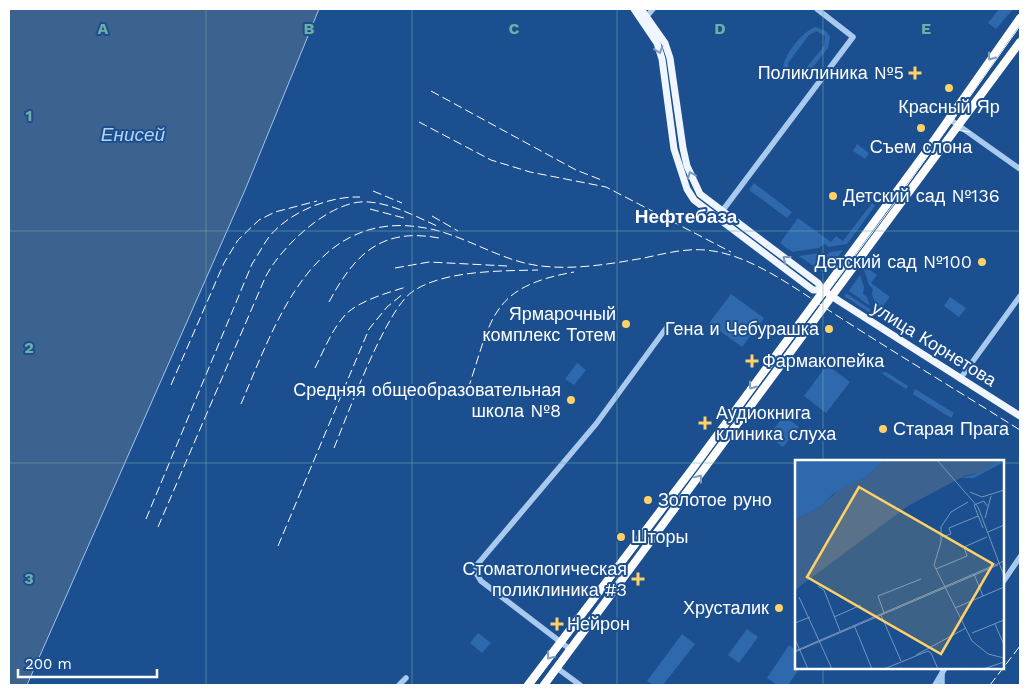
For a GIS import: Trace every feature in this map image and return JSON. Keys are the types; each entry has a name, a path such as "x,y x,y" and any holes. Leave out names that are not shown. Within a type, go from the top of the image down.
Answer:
{"highway":[{"path":"528,685 823,290 1020,18"},
{"path":"544,685 833,297 963,127 1020,42"}],"main road":[{"path":"634,9 657,43 662,59 674,149 680,174 694,200 720,214"},
{"path":"642,9 663,38 670,58 687,166 700,194 720,214"},
{"name":"улица Корнетова","path":"720,214 818,283 823,290 833,297 1020,416"}],"street":[{"path":"647,16 653,9"},
{"path":"720,214 853,37 817,9"},
{"path":"948,118 1020,170"},
{"path":"960,379 1020,296"},
{"path":"571,650 481,581 476,573 476,566 601,418 666,328"},
{"path":"1004,581 1020,557"},
{"path":"557,668 580,685"},
{"path":"935,685 943,670"},
{"path":"942,685 943,670"},
{"path":"399,685 406,678"}],"shaded area":[{"path":"999,9 1013,9 996,29 988,23"},
{"path":"816,27 826,31 830,37 828,48 805,77 798,79 790,78 783,69 786,57 800,38","holes":["816,31 825,36 824,46 802,73 792,74 788,63 809,35"]},
{"path":"857,144 869,153 865,159 853,151"},
{"path":"754,183 792,212 787,218 749,190"},
{"path":"872,203 875,206 847,244 829,247 824,244 819,248 792,252 780,243 798,218 831,242 836,236 843,241"},
{"path":"843,250 825,274 799,256 820,253 825,256 830,252"},
{"path":"866,267 877,275 871,283 890,297 878,312 872,294 873,289 869,285 864,270"},
{"path":"860,275 864,287 863,294 867,297 870,306 849,291"},
{"path":"846,293 870,309 870,313 844,296"},
{"path":"731,294 764,318 742,347 709,323"},
{"path":"950,297 966,308 959,317 944,306"},
{"path":"577,363 586,370 574,385 565,379"},
{"path":"827,365 850,382 826,413 804,396"},
{"path":"886,372 908,386 906,389 881,373"},
{"path":"915,389 954,413 951,418 913,394"},
{"path":"784,416 799,427 783,447 768,436"},
{"path":"747,629 758,637 739,663 728,655"},
{"path":"478,633 491,643 482,653 470,643"},
{"path":"682,634 695,644 663,685 653,685 647,681"},
{"path":"789,645 795,649 795,669 799,669 788,685 777,685 767,678"}],"water":[{"name":"Енисей","path":"9,9 319,9 245,190 27,685 9,685"}],"tram line":[{"path":"533,685 893,205 1020,26"},
{"path":"945,138 956,130 970,132"}],"railway":[{"path":"431,91 576,170 604,181"},
{"path":"419,122 491,160 530,172 606,187 731,252"},
{"path":"373,191 402,203"},
{"path":"146,519 252,264 267,240 287,220 310,207 336,199 360,197"},
{"path":"171,385 224,263 238,240 259,220 275,212 317,201"},
{"path":"158,527 265,278 282,252 324,216 339,208 355,203 369,202 387,205 437,226"},
{"path":"370,209 404,218"},
{"path":"432,216 458,231"},
{"path":"241,404 270,337 287,304 307,274 331,250 360,233 394,226 435,230 514,260 541,266 592,266 687,250 704,250 729,254 760,267 791,285 1020,430"},
{"path":"329,302 359,258 372,248 385,241 401,237 439,238"},
{"path":"395,268 429,262 507,266"},
{"path":"334,448 379,341 401,303 412,292 440,279 473,273 538,270"},
{"path":"468,389 483,343 498,310 510,297 525,287 546,278 574,272"},
{"path":"315,368 332,333 346,314 367,301 406,287"},
{"path":"278,546 369,329 387,307 404,293"},
{"path":"1004,667 1020,646"},
{"path":"990,685 1002,669"}],"place":[{"name":"Поликлиника №5","path":"915,73"},
{"name":"Красный Яр","path":"949,88"},
{"name":"Съем слона","path":"921,128"},
{"name":"Детский сад №136","path":"833,196"},
{"name":"Детский сад №100","path":"982,262"},
{"name":"Ярмарочный комплекс Тотем","path":"626,324"},
{"name":"Гена и Чебурашка","path":"829,329"},
{"name":"Фармакопейка","path":"752,361"},
{"name":"Средняя общеобразовательная школа №8","path":"571,400"},
{"name":"Аудиокнига клиника слуха","path":"705,423"},
{"name":"Старая Прага","path":"883,429"},
{"name":"Золотое руно","path":"648,500"},
{"name":"Шторы","path":"621,537"},
{"name":"Стоматологическая поликлиника #3","path":"638,579"},
{"name":"Хрусталик","path":"779,608"},
{"name":"Нейрон","path":"557,624"}],"district":[{"name":"Нефтебаза","path":"686,216"}]}
